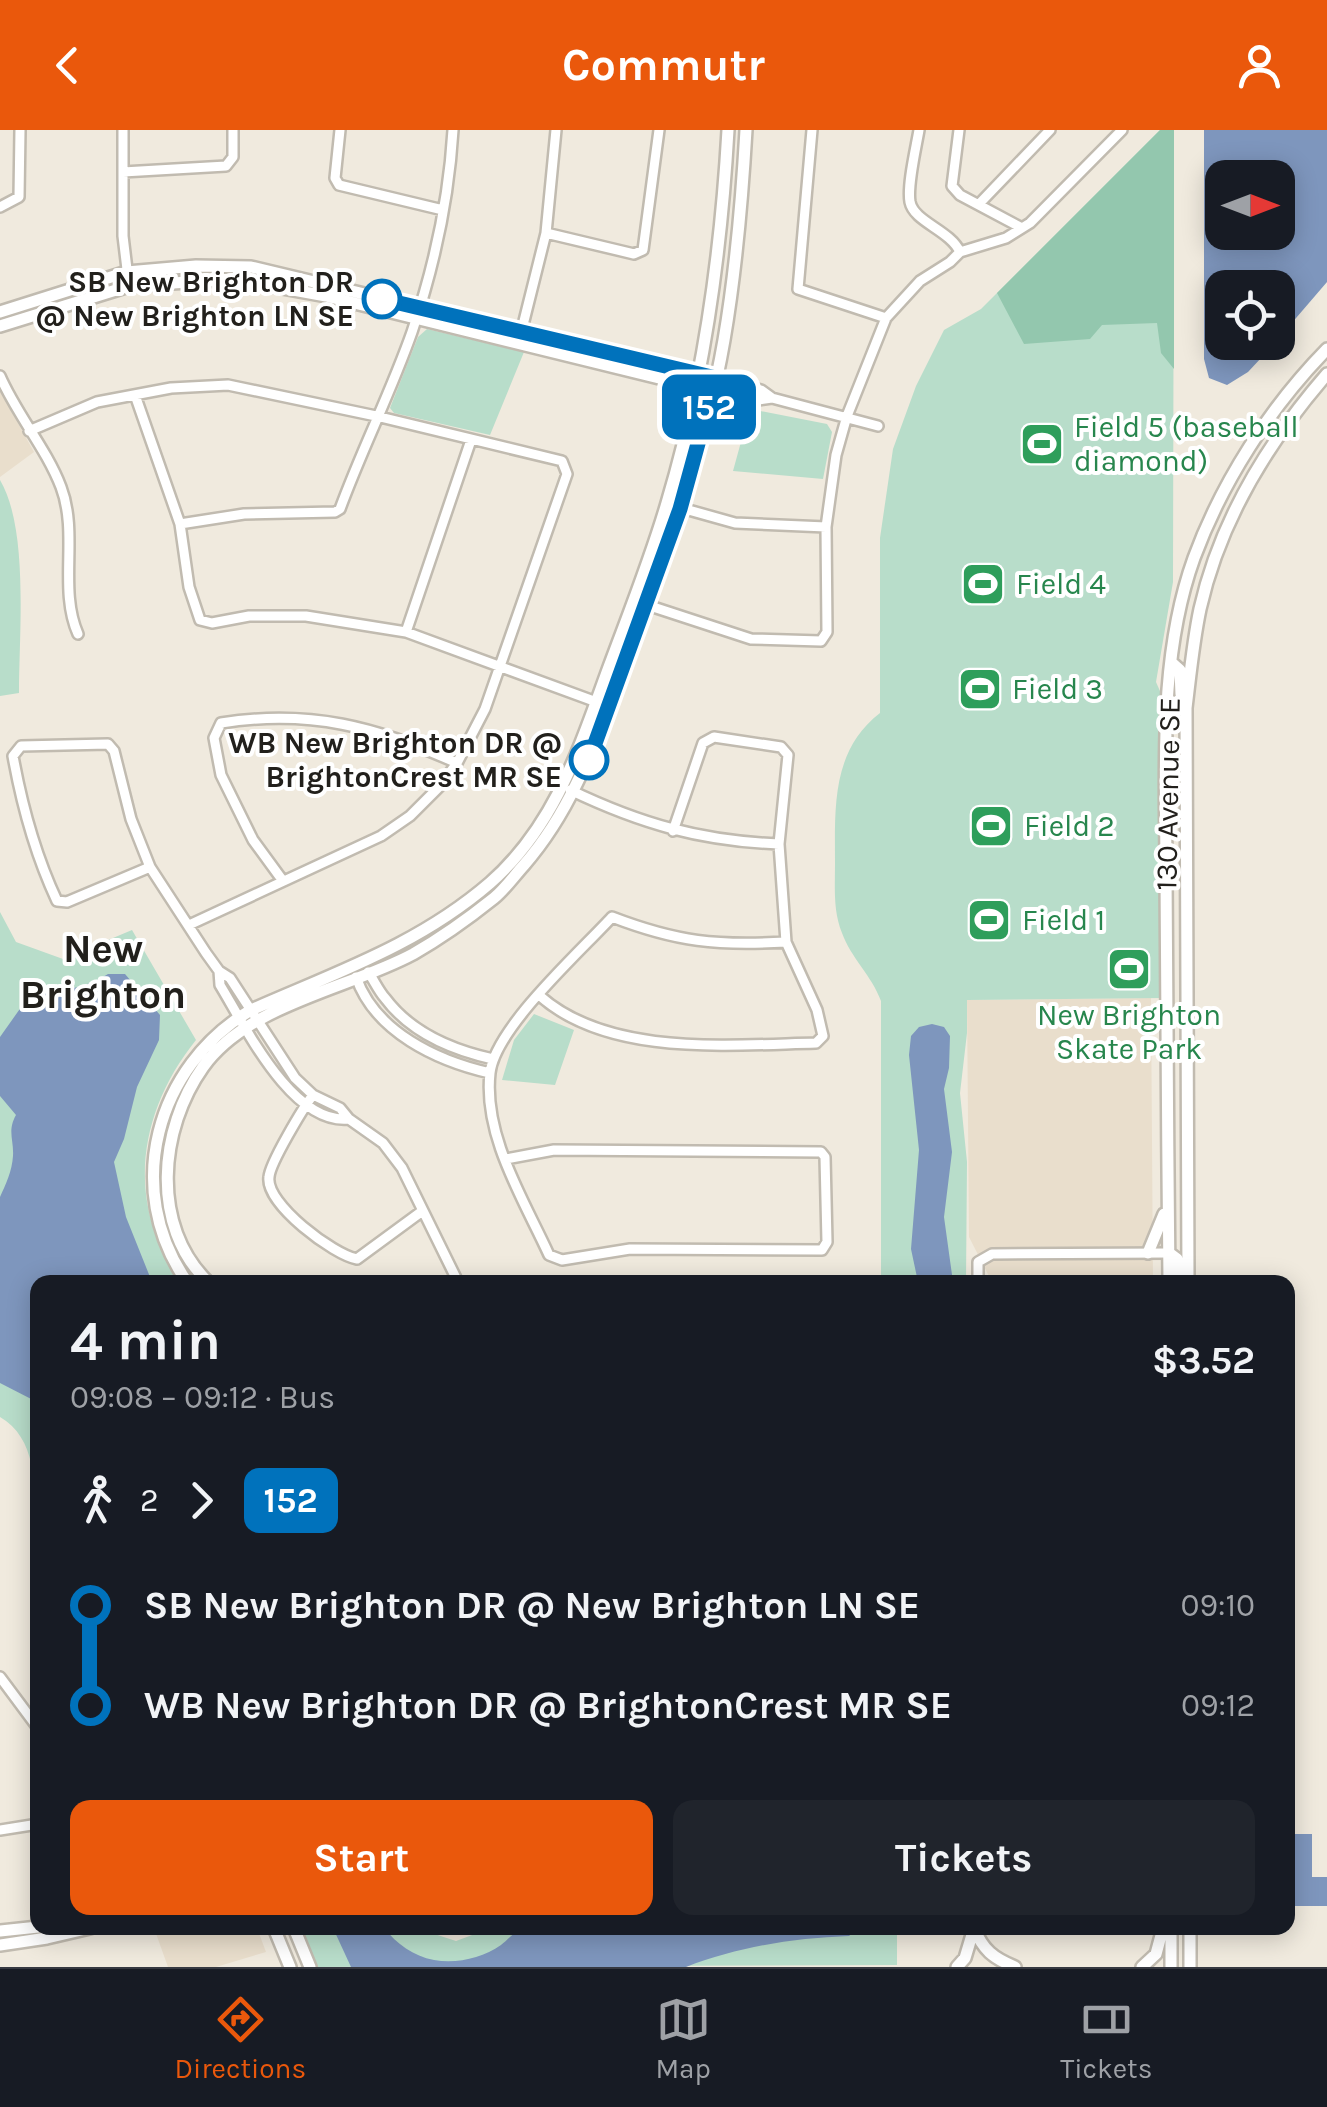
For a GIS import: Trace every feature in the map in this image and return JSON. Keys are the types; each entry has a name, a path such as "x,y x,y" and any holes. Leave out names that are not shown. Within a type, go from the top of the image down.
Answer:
{"street":[{"path":"0,207 19,197 20,130"},
{"path":"122,130 129,286"},
{"path":"123,172 226,166 233,157 233,130"},
{"path":"340,130 334,178 339,185 443,210"},
{"path":"180,524 244,514 340,509 418,314 443,210 453,130"},
{"path":"520,339 546,233 556,130"},
{"path":"546,233 634,254 642,250 659,130"},
{"path":"602,704 667,504 696,380 720,221 728,130"},
{"path":"202,1275 185,1254 177,1231 168,1192 167,1161 178,1110 206,1063 249,1019 414,954 497,896 537,850 569,789 647,606 680,509 716,378 736,259 746,130"},
{"path":"812,130 798,289 886,318"},
{"path":"919,130 910,203 916,214 954,240 960,252"},
{"path":"958,130 952,186 960,195 1022,228"},
{"path":"979,204 1050,130"},
{"path":"634,600 751,639 821,641 827,632 826,527 836,454 846,416 886,318 920,281 960,252 1006,238 1022,228 1122,130"},
{"path":"0,312 127,272 196,266 251,267 418,314"},
{"path":"0,326 129,286 198,279 244,280 418,314 696,380 716,378 761,390 772,398"},
{"name":"130 Avenue SE","path":"1169,1275 1166,728 1176,630 1194,559 1234,472 1299,377 1327,349"},
{"name":"130 Avenue SE","path":"1188,1275 1186,708 1196,631 1210,574 1241,499 1290,419 1327,374"},
{"path":"0,376 13,406 62,487 69,529 70,616 78,634"},
{"path":"696,380 712,391 758,400 772,398 878,426"},
{"path":"29,430 97,402 202,384 228,385 562,461 567,474 485,709 457,763 440,786 410,816 381,836 189,925"},
{"path":"136,395 180,524 189,587 200,620 212,623 249,616 306,616 406,632 602,704"},
{"path":"406,632 470,440"},
{"path":"667,504 735,523 826,527"},
{"path":"1187,804 1180,760 1182,680 1180,670 1171,662 1185,651 1196,631"},
{"path":"284,881 253,840 221,775 214,738 221,723 294,716 330,721 374,729 457,763"},
{"path":"327,736 330,721"},
{"path":"540,996 558,1012 584,1026 644,1042 816,1043 823,1036 817,1010 786,942 780,844 788,755 781,747 714,737 702,743 673,831"},
{"path":"150,868 67,902 57,901 43,872 18,788 13,756 21,746 108,744 114,751 130,820 150,868 219,971 230,978 271,1068 305,1104 337,1120 348,1120"},
{"path":"569,789 673,831 708,839 780,844"},
{"path":"183,1275 170,1251 156,1198 160,1123 182,1075 196,1055 249,1019 422,934 490,882 524,848 569,789"},
{"path":"506,1159 554,1150 821,1152 826,1157 826,1242 822,1250 630,1250 562,1260 549,1255 506,1159 491,1110 490,1074 494,1060 521,1014 612,917 672,938 697,942 786,942"},
{"path":"358,964 370,973 383,997 410,1023 439,1043 494,1060"},
{"path":"358,964 356,980 384,1018 404,1036 432,1055 490,1074"},
{"path":"249,1019 313,1094 340,1108 348,1120 383,1142 402,1168 454,1275"},
{"path":"313,1094 268,1176 270,1187 298,1223 326,1246 358,1259 421,1212"},
{"path":"1148,1254 1157,1239 1169,1195"},
{"path":"1168,1253 1178,1242 1188,1212"},
{"path":"978,1275 978,1262 992,1254 1168,1253 1177,1259 1179,1275"},
{"path":"0,1677 30,1717"},
{"path":"0,1830 30,1825"},
{"path":"0,1931 30,1928"},
{"path":"0,1945 60,1935"},
{"path":"277,1935 290,1967"},
{"path":"297,1935 310,1967"},
{"path":"956,1967 966,1958 972,1935"},
{"path":"977,1935 994,1958 1015,1967"},
{"path":"1142,1967 1156,1954 1161,1935"},
{"path":"1171,1935 1172,1967"},
{"path":"1190,1935 1190,1967"}],"shaded area":[{"path":"0,391 34,452 0,477"},
{"path":"1151,998 1153,1275 988,1275 969,1237 967,1000"},
{"path":"157,1935 260,1935 266,1952 216,1967 168,1967"}],"green space":[{"path":"1160,130 1174,130 1173,582 1156,682 1163,698 1158,860 1163,998 967,1000 960,1093 967,1162 966,1275 881,1275 881,1001 839,925 835,899 836,802 852,745 880,713 880,538 893,449 916,386 944,330 981,309"},
{"path":"1160,130 1174,130 1174,369 1161,353 1157,323 1102,325 1090,339 1024,344 997,293"},
{"path":"427,329 524,352 490,435 394,413 390,408 418,337"},
{"path":"750,409 827,424 832,432 823,479 733,471"},
{"path":"0,480 15,526 21,612 19,693 0,696"},
{"path":"0,912 16,942 63,959 132,930 196,1040 161,1097 146,1159 146,1191 152,1222 178,1275 30,1275 30,1460 14,1428 0,1417"},
{"path":"534,1014 574,1030 555,1085 502,1080 514,1040"},
{"path":"303,1935 438,1935 456,1941 472,1935 897,1935 897,1965 316,1967"}],"water":[{"path":"1204,130 1327,130 1327,282 1295,319 1295,270 1205,270 1205,360 1259,360 1227,385 1209,378 1204,359"},
{"path":"108,974 125,974 160,1015 159,1040 137,1087 114,1162 126,1217 149,1275 30,1275 30,1398 0,1383 0,1197 11,1167 11,1131 16,1115 0,1096 0,1037 29,996"},
{"path":"919,1027 944,1027 950,1036 944,1089 952,1152 944,1217 952,1275 917,1275 911,1249 919,1150 909,1055 911,1036"},
{"path":"1295,1834 1312,1834 1312,1877 1327,1877 1327,1906 1295,1906"},
{"path":"336,1935 391,1935 426,1958 452,1961 486,1953 513,1935 850,1935 787,1941 686,1967 351,1967"}],"bus line":[{"name":"152","path":"382,299 716,378 680,509 589,760"}],"place":[{"name":"SB New Brighton DR @ New Brighton LN SE","path":"382,299"},
{"name":"Field 5 (baseball diamond)","path":"1042,444"},
{"name":"Field 4","path":"983,584"},
{"name":"Field 3","path":"980,689"},
{"name":"WB New Brighton DR @ BrightonCrest MR SE","path":"589,760"},
{"name":"Field 2","path":"991,826"},
{"name":"Field 1","path":"989,920"},
{"name":"New Brighton Skate Park","path":"1129,969"}],"district":[{"name":"New Brighton","path":"103,971"}]}
